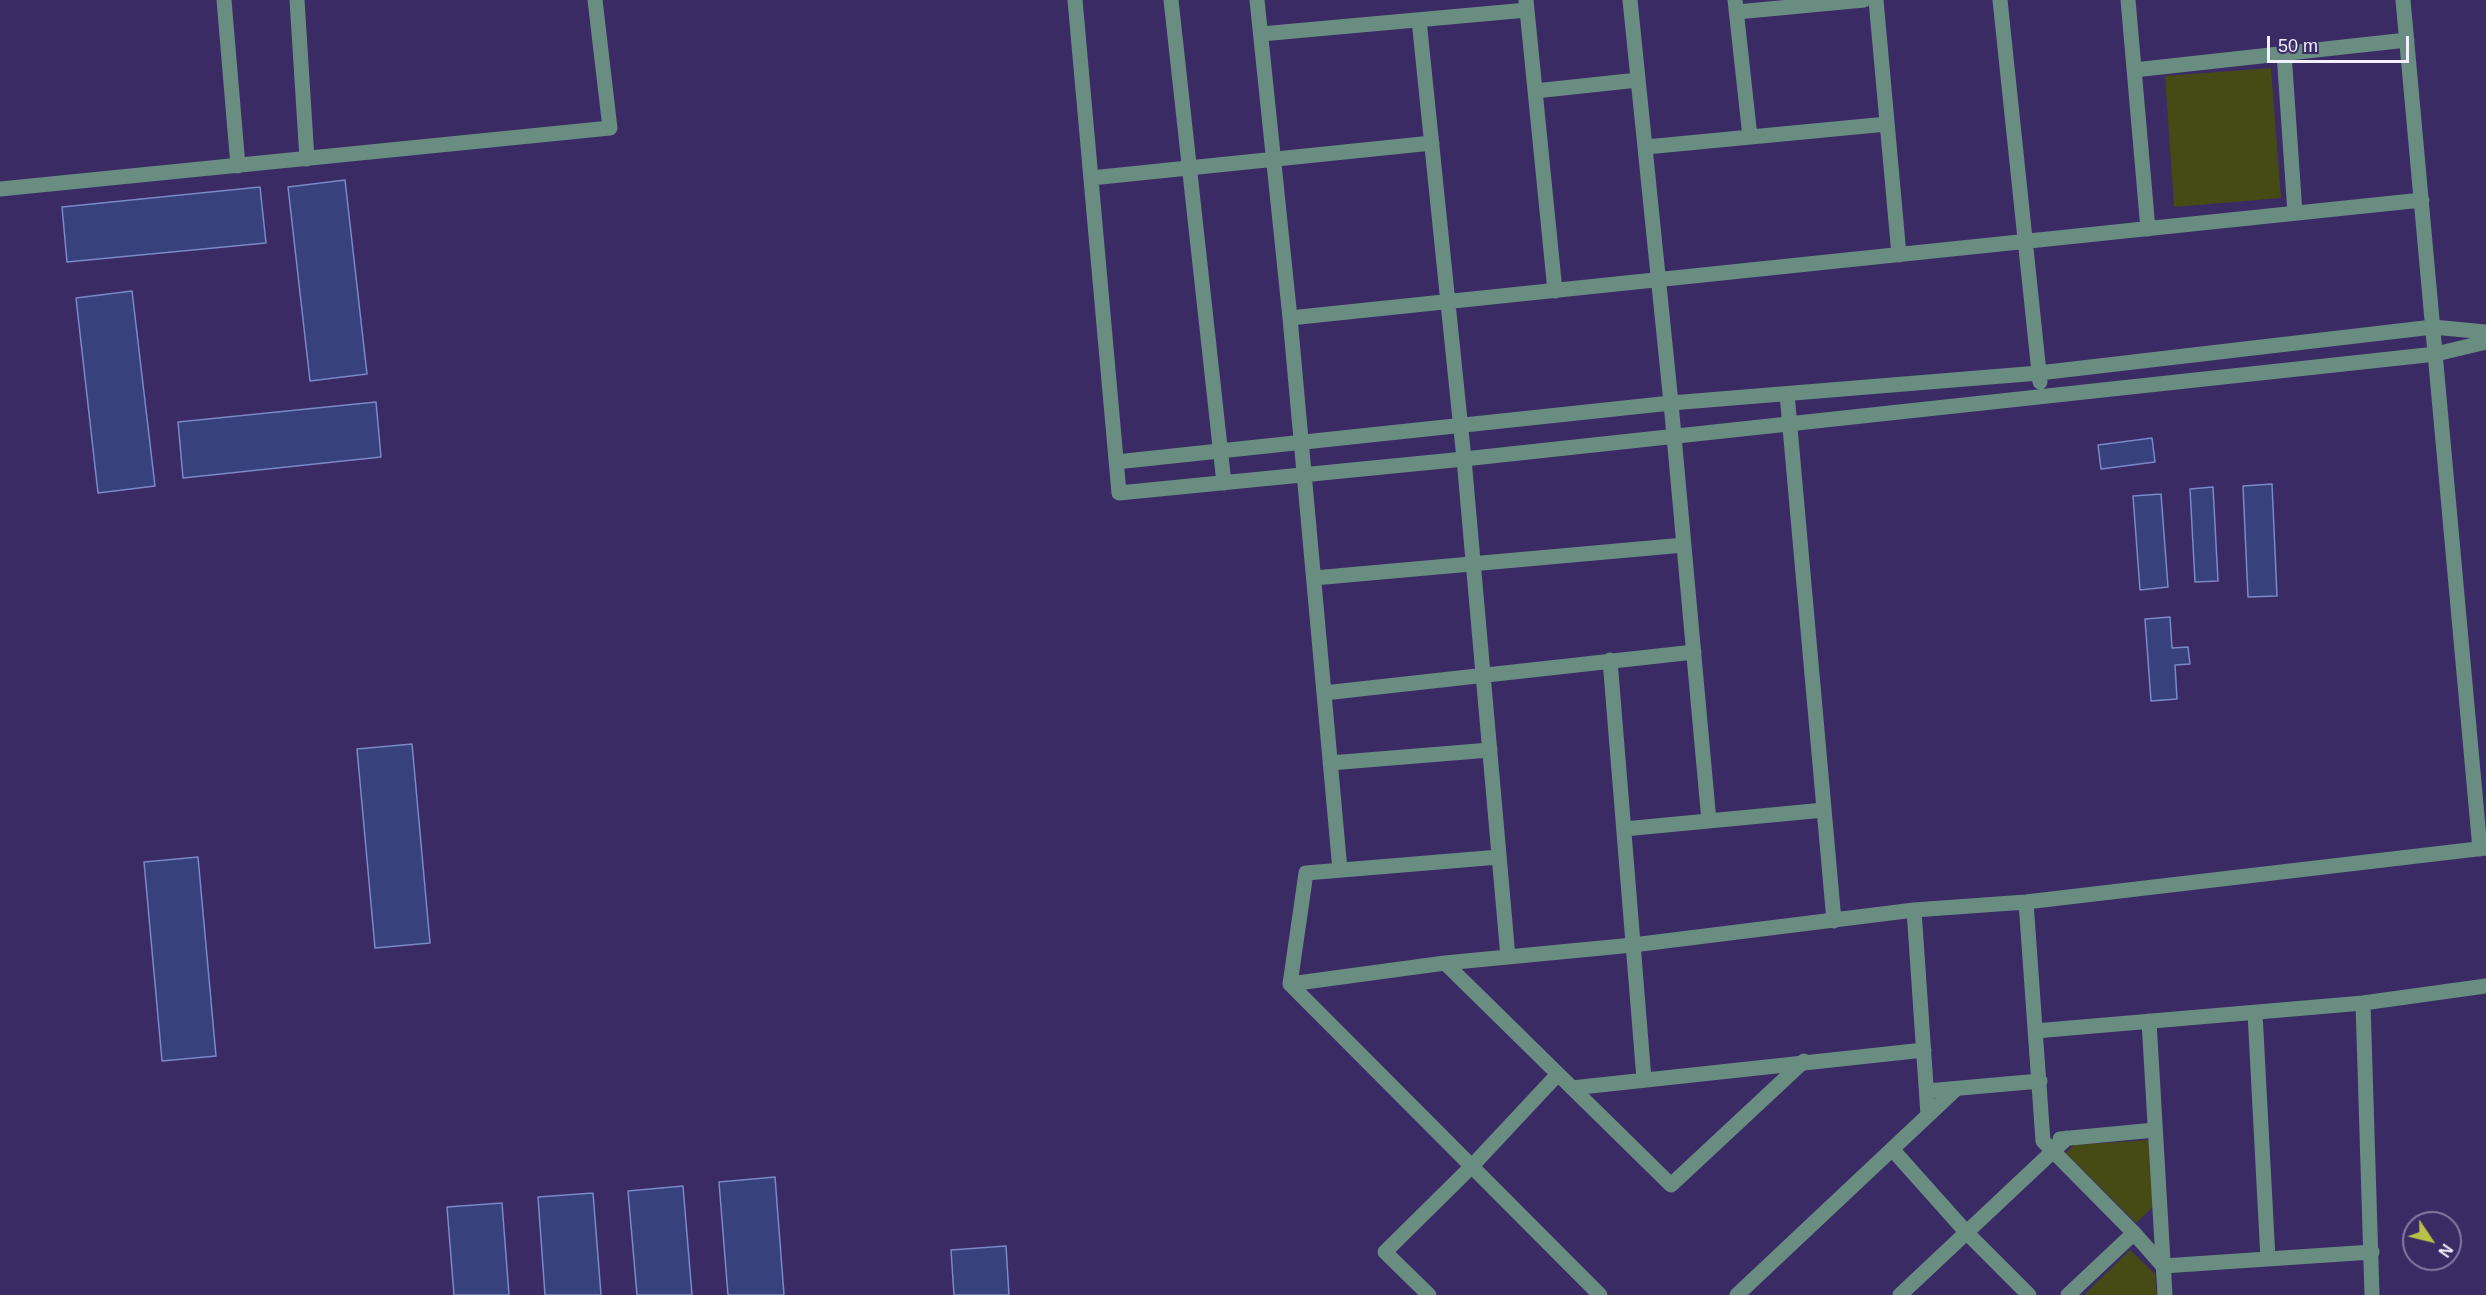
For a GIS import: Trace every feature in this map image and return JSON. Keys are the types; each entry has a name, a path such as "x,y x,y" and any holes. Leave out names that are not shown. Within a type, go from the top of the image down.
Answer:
{"street":[{"path":"224,0 238,166"},
{"path":"297,0 307,159"},
{"path":"0,189 610,128 595,0"},
{"path":"1075,0 1119,493 1464,459 2436,354 2486,342"},
{"path":"1172,0 1224,483"},
{"path":"1257,0 1302,441 1340,870"},
{"path":"1630,0 1671,403 1709,821"},
{"path":"1750,137 1736,6 1864,0"},
{"path":"1876,0 1899,255"},
{"path":"2000,0 2041,395"},
{"path":"2128,0 2148,229"},
{"path":"1290,984 1445,963 1633,945 1914,910 2026,902 2483,848 2403,0"},
{"path":"1261,34 1419,20 1527,5 1556,291"},
{"path":"1419,20 1461,427 1508,957"},
{"path":"2134,70 2407,40"},
{"path":"2284,53 2295,213"},
{"path":"1535,91 1638,80"},
{"path":"1646,147 1887,124"},
{"path":"1091,178 1432,143"},
{"path":"1290,318 2421,200"},
{"path":"1116,462 1220,453 1302,441 1461,427 1671,403 2039,373 2433,327 2486,332"},
{"path":"1787,394 1834,921"},
{"path":"1314,578 1684,545"},
{"path":"1324,693 1694,652"},
{"path":"1610,660 1644,1080"},
{"path":"1330,763 1490,750"},
{"path":"1624,830 1824,810"},
{"path":"1290,984 1306,873 1499,857"},
{"path":"2026,902 2035,1031 2048,1146 2134,1233 2163,1266"},
{"path":"1914,910 1928,1115"},
{"path":"1445,963 1671,1185 1804,1061"},
{"path":"1290,984 1600,1295"},
{"path":"2035,1031 2363,1003 2486,986"},
{"path":"2363,1003 2372,1295"},
{"path":"2255,1012 2268,1259"},
{"path":"2150,1021 2165,1295"},
{"path":"1572,1088 1804,1061 1924,1050"},
{"path":"1428,1295 1385,1252 1472,1166 1558,1074"},
{"path":"1926,1091 2040,1081"},
{"path":"1737,1295 1956,1089"},
{"path":"1900,1295 1966,1233 2048,1146 2067,1138 2155,1130"},
{"path":"1892,1149 1966,1233 2029,1295"},
{"path":"2068,1295 2134,1233"},
{"path":"2163,1266 2372,1252"}],"green space":[{"path":"2271,68 2281,198 2174,207 2165,76"},
{"path":"2150,1140 2154,1206 2136,1223 2066,1153 2074,1145"},
{"path":"2130,1250 2155,1274 2157,1295 2084,1295"}],"building":[{"path":"345,180 367,374 310,381 288,187"},
{"path":"260,187 266,243 67,262 62,207"},
{"path":"132,291 155,486 98,493 76,298"},
{"path":"376,402 381,457 183,478 178,422"},
{"path":"2152,438 2155,462 2101,469 2098,445"},
{"path":"2272,484 2277,596 2248,597 2243,486"},
{"path":"2213,487 2218,581 2195,582 2190,489"},
{"path":"2161,494 2168,587 2140,590 2133,496"},
{"path":"2170,617 2172,648 2188,647 2190,664 2175,665 2177,699 2151,701 2145,619"},
{"path":"412,744 430,943 375,948 357,749"},
{"path":"198,857 216,1056 162,1061 144,862"},
{"path":"775,1177 784,1295 728,1295 719,1182"},
{"path":"683,1186 692,1295 637,1295 628,1191"},
{"path":"593,1193 601,1295 545,1295 538,1197"},
{"path":"502,1203 509,1295 454,1295 447,1207"},
{"path":"1006,1246 1009,1295 954,1295 951,1250"}]}
